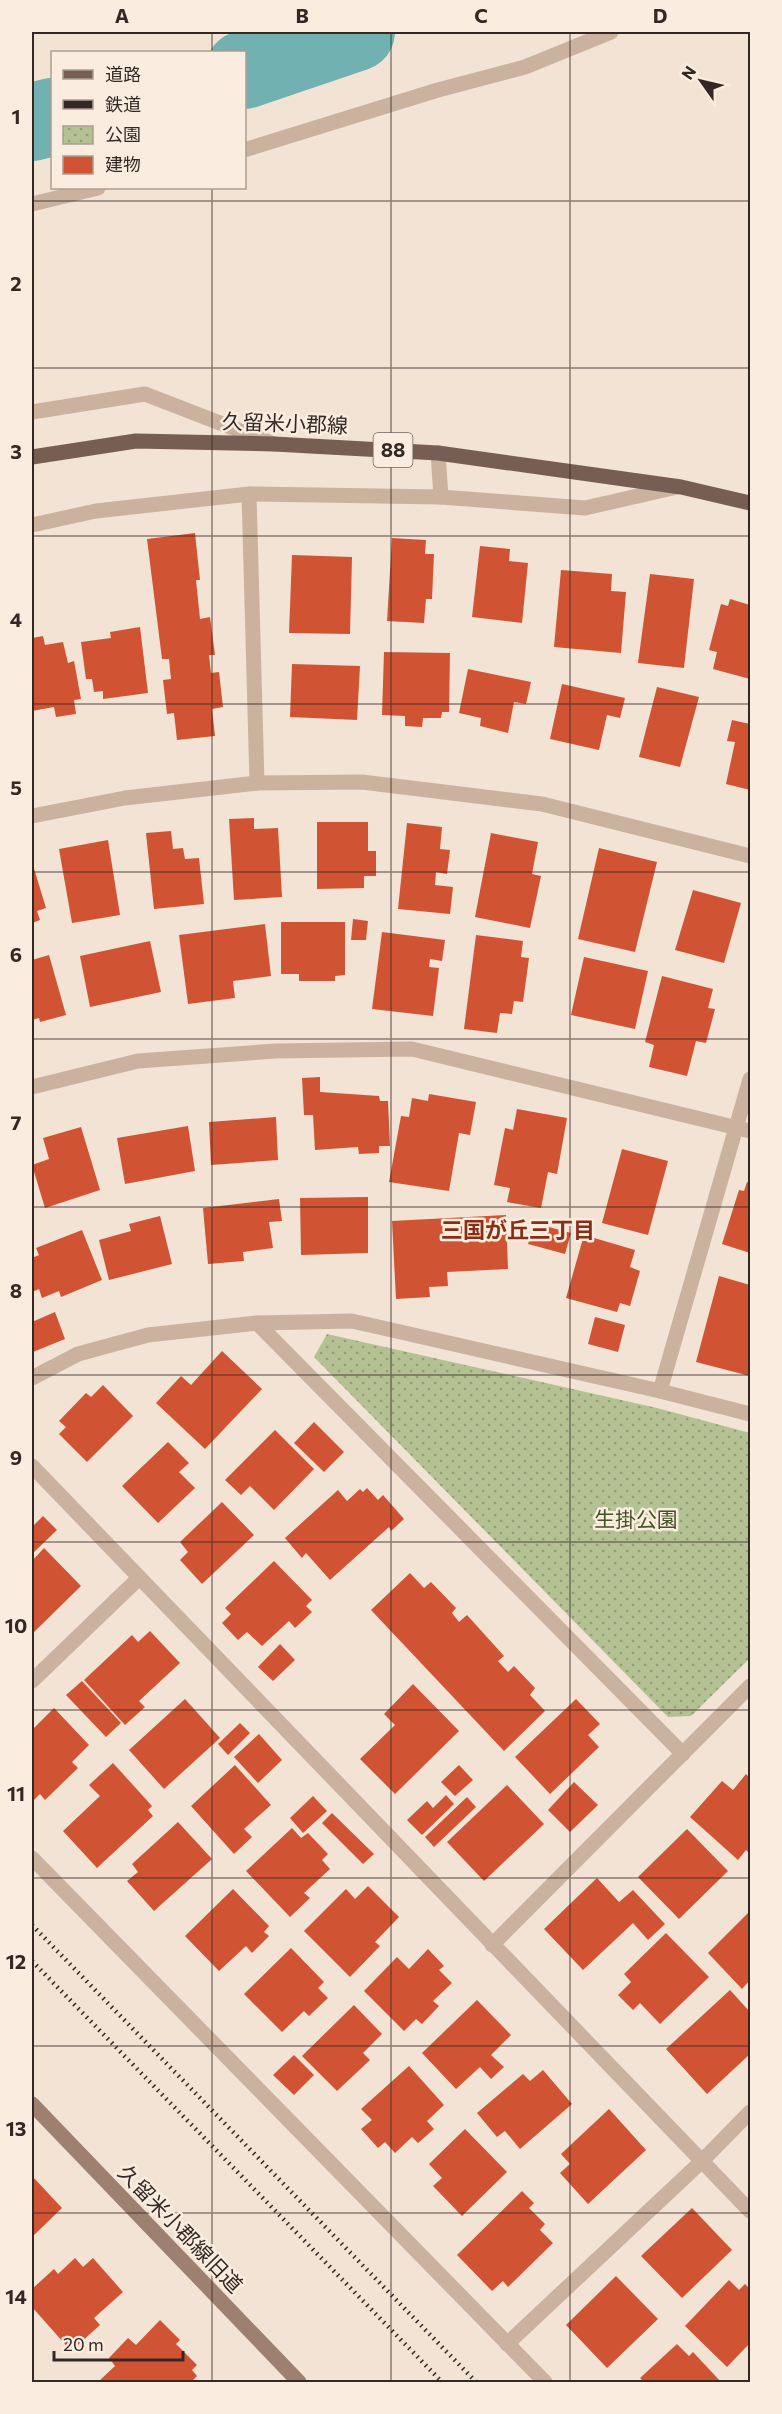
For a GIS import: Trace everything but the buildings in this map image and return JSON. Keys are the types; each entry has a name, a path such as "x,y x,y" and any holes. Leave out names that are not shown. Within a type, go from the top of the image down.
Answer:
{"main road":[{"name":"久留米小郡線","path":"32,457 136,441 274,444 438,453 681,486 750,504"}],"street":[{"path":"246,149 438,90 525,67 611,32"},
{"path":"32,204 94,189"},
{"path":"32,412 145,394 274,444"},
{"path":"438,453 441,497"},
{"path":"32,525 96,511 249,494 441,497 585,508 681,486"},
{"path":"249,494 257,783"},
{"path":"32,816 125,798 257,783 362,782 542,804 750,856"},
{"path":"32,1087 138,1061 276,1051 412,1049 743,1129"},
{"path":"660,1390 743,1129 750,1080"},
{"path":"32,1378 78,1354 148,1335 257,1323 352,1321 660,1390 750,1414"},
{"path":"257,1323 683,1754"},
{"path":"32,1466 492,1946 750,2211"},
{"path":"32,1681 139,1578"},
{"path":"492,1946 750,1686"},
{"path":"32,1858 544,2382"},
{"name":"久留米小郡線旧道","path":"32,2104 299,2382"},
{"path":"507,2344 701,2162 750,2112"}],"green space":[{"name":"生掛公園","path":"327,1334 657,1408 750,1433 750,1658 691,1716 668,1717 314,1357"}],"waterway":[{"path":"246,69 356,32"},
{"path":"32,122 51,117"}],"railway":[{"path":"32,1925 476,2382"},
{"path":"32,1961 442,2382"}],"district":[{"name":"三国が丘三丁目","path":"518,1230"}]}
